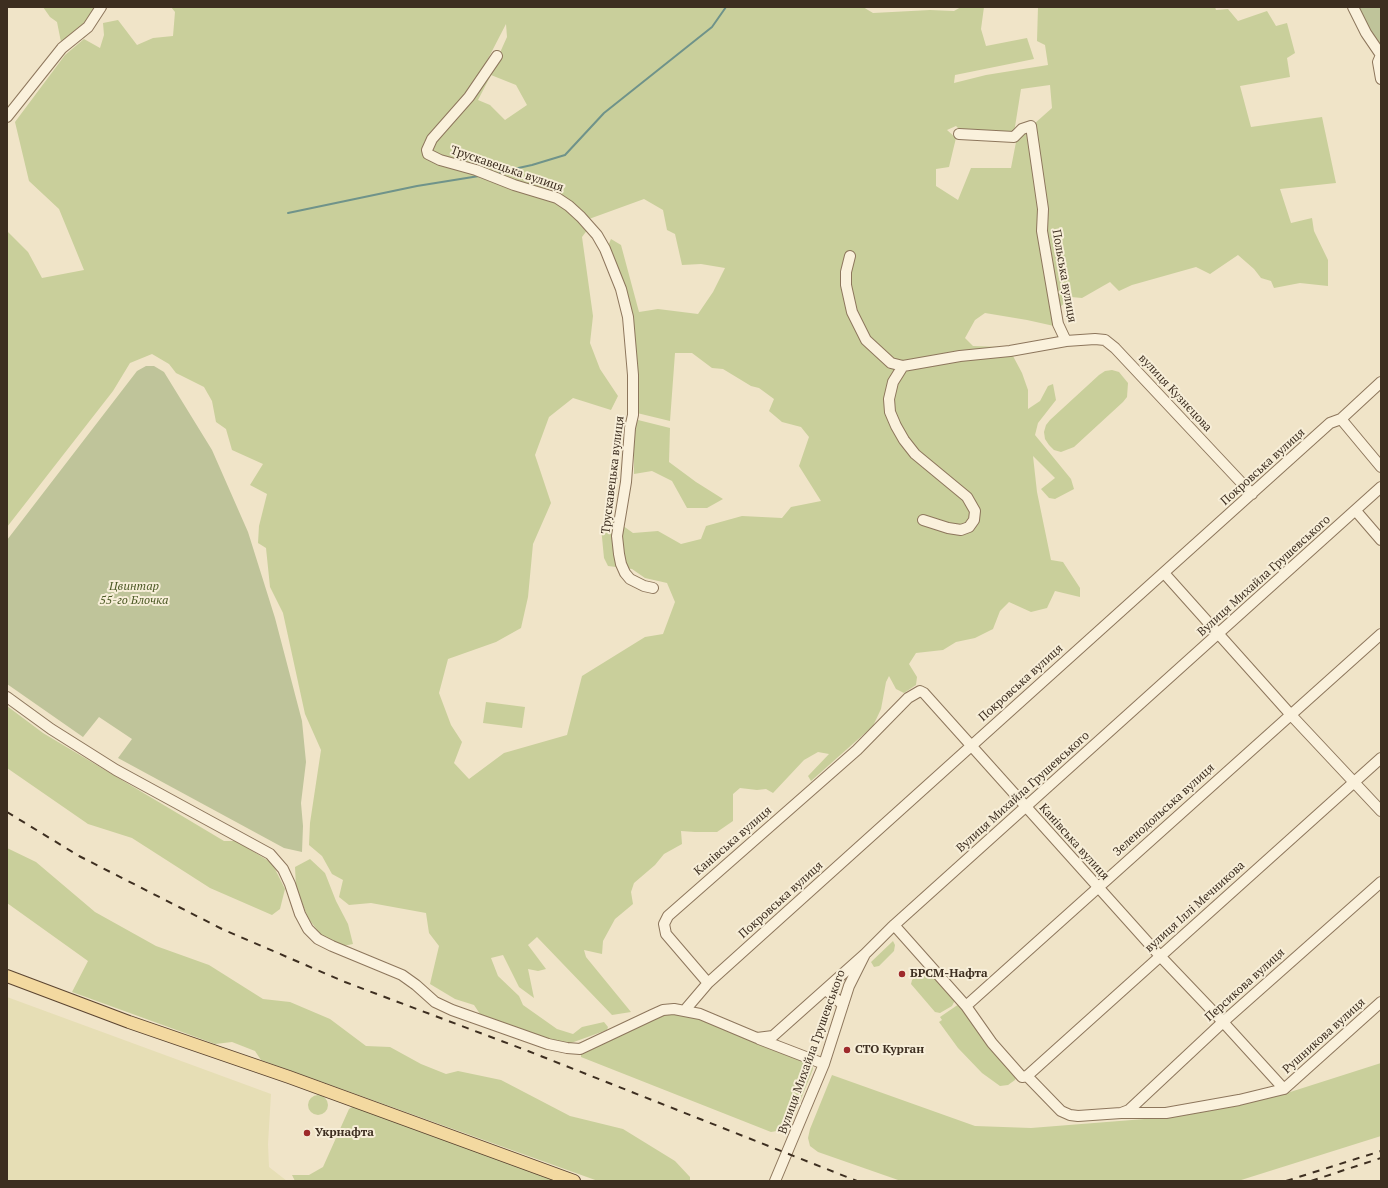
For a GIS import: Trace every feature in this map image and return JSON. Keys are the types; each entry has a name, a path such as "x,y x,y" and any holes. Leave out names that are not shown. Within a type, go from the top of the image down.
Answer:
{"main road":[{"path":"7,976 128,1022 304,1082 574,1181"}],"street":[{"path":"7,117 62,48 88,27 101,7"},
{"path":"1353,7 1366,33 1381,55 1378,62 1381,78"},
{"name":"Трускавецька вулиця","path":"497,56 470,97 432,139 427,150 428,154 440,160 476,170 514,185 557,198 581,217 597,235 605,249 621,289 628,317 633,375 633,415 630,428 626,482 617,536 619,554 625,573 630,579 644,586 653,588"},
{"name":"Польська вулиця","path":"903,366 960,356 1010,351 1066,341 1058,324 1042,231 1043,209 1031,126 1022,129 1014,137 959,134"},
{"path":"850,256 846,272 846,285 852,312 858,327 866,340 879,354 891,363 903,366 893,382 889,399 890,412 896,426 904,440 915,454 968,497 975,511 974,520 969,527 961,530 923,520"},
{"name":"вулиця Кузнєцова","path":"1066,341 1095,339 1105,340 1115,348 1252,494"},
{"name":"Покровська вулиця","path":"685,1010 708,984 1330,424 1341,419 1381,382"},
{"path":"1341,419 1381,467"},
{"name":"Вулиця Михайла Грушевського","path":"775,1181 824,1064 842,1004 865,954 894,925 1381,488"},
{"path":"1356,511 1381,540"},
{"path":"1164,573 1291,715 1381,811"},
{"name":"Зеленодольська вулиця","path":"966,1006 1381,634"},
{"name":"Канівська вулиця","path":"708,984 666,934 664,924 672,912 857,750 900,705 916,692 920,691 924,693 1025,808 1160,956 1284,1089"},
{"path":"7,698 51,729 116,770 270,854 283,869 290,884 300,914 308,928 318,939 402,975 436,1002 452,1010 548,1044 567,1048 580,1048 663,1010 685,1010 700,1014 824,1064"},
{"name":"вулиця Іллі Мечникова","path":"1027,1076 1381,758"},
{"name":"Персикова вулиця","path":"1125,1111 1381,882"},
{"path":"894,925 966,1006 992,1043 1022,1077 1027,1076 1061,1112 1070,1115 1125,1111 1166,1113 1239,1100 1284,1089"},
{"path":"758,1038 773,1036 865,954"},
{"path":"826,990 842,1004"},
{"name":"Рушникова вулиця","path":"1284,1089 1381,1002"}],"shaded area":[{"path":"7,997 271,1094 268,1144 269,1167 287,1181 7,1181"}],"green space":[{"path":"43,7 100,7 62,47 57,22 50,17"},
{"path":"171,7 863,7 873,13 930,10 954,11 961,7 984,7 981,29 986,46 1027,38 1034,59 955,75 954,83 986,75 1048,65 1045,45 1037,41 1038,7 1215,7 1216,10 1228,9 1238,21 1267,11 1276,26 1287,23 1295,53 1287,58 1290,77 1240,86 1251,127 1322,117 1336,183 1280,189 1291,223 1312,218 1314,231 1328,260 1328,286 1300,283 1274,288 1271,281 1261,278 1254,269 1238,255 1210,274 1196,267 1132,285 1119,291 1110,282 1082,298 1071,297 1058,309 1045,230 1034,124 1052,108 1050,85 1021,89 1014,133 961,131 956,126 947,130 956,138 949,167 936,169 936,186 958,200 971,168 1011,168 1016,142 1023,134 1029,134 1054,326 985,313 975,320 965,338 973,346 1001,347 1013,356 1022,373 1028,390 1028,409 1040,401 1048,386 1053,384 1056,400 1038,423 1035,435 1071,479 1074,489 1055,499 1049,498 1041,489 1055,478 1033,456 1037,492 1051,560 1063,562 1080,588 1080,597 1055,591 1047,608 1031,612 1009,602 1000,611 993,629 975,638 956,642 943,650 916,653 909,664 917,677 916,685 904,693 896,689 889,676 886,682 881,709 873,726 811,781 808,776 829,754 818,752 804,760 773,793 766,789 757,790 740,788 733,794 733,821 717,832 681,831 682,844 664,854 655,865 634,883 631,892 633,904 615,919 603,941 602,954 584,950 586,957 631,1012 612,1015 537,937 528,945 546,969 538,971 528,969 534,998 519,987 503,955 491,958 498,976 519,996 523,1005 557,1029 573,1034 582,1027 604,1022 608,1027 607,1030 571,1043 552,1041 480,1014 474,1005 455,999 430,984 439,946 429,933 426,913 371,903 349,905 339,897 343,880 332,874 322,856 309,845 310,823 321,750 305,714 283,613 270,587 266,548 258,543 259,526 267,494 250,485 263,464 232,450 226,429 216,422 212,401 204,387 176,373 169,364 152,354 130,363 113,391 7,527 7,231 28,252 42,278 84,270 59,209 29,181 15,122 65,55 84,39 100,48 104,35 103,23 118,20 137,45 153,38 173,36 175,12","holes":["506,24 507,37 498,57 433,147 432,153 445,166 423,156 424,142 475,84","491,75 516,85 527,105 505,120 490,105 478,100","644,199 663,210 667,230 675,234 682,265 701,264 725,268 713,292 698,314 658,309 639,312 621,245 611,239 607,248 636,371 637,413 670,421 675,353 692,353 712,368 723,369 751,386 759,388 774,399 769,411 782,422 801,427 809,437 799,466 821,501 791,507 782,518 742,516 706,526 701,539 681,544 658,531 633,533 608,515 601,527 604,558 608,566 632,569 645,578 667,583 675,602 663,634 645,637 582,676 567,735 504,753 469,779 454,763 462,742 451,725 439,693 448,659 496,642 521,628 528,597 533,544 551,503 535,455 549,417 573,398 611,410 618,396 600,369 590,343 593,316 582,237 588,229 589,219"]},
{"path":"1357,7 1381,7 1381,49 1365,25"},
{"name":"Цвинтар 55-го Блочка","path":"146,366 154,366 164,372 212,450 248,532 275,618 302,721 306,762 301,803 303,826 302,852 284,848 118,758 132,739 99,717 83,737 7,684 7,540 137,371"},
{"path":"1112,370 1119,372 1128,383 1127,397 1074,447 1061,452 1054,450 1045,439 1044,432 1046,425 1099,375 1105,371"},
{"path":"638,420 670,428 669,462 696,482 723,499 707,508 687,508 672,481 652,471 634,474 634,430"},
{"path":"486,702 525,707 522,728 483,723"},
{"path":"7,706 43,733 224,841 236,841 272,863 285,889 280,909 272,915 210,888 132,838 88,824 7,768"},
{"path":"7,848 36,862 95,912 156,946 209,965 263,999 290,1002 330,1019 366,1046 390,1047 421,1064 446,1074 458,1071 501,1080 570,1116 623,1129 675,1161 690,1177 690,1181 598,1181 261,1060 255,1051 232,1042 215,1044 72,992 88,961 7,903"},
{"path":"310,859 325,873 336,901 348,924 353,944 343,946 321,935 308,918 296,887 295,867"},
{"path":"893,941 895,945 894,951 879,966 874,967 871,962"},
{"path":"926,967 955,1000 952,1006 940,1013 935,1012 911,984 912,980"},
{"path":"959,1004 1017,1075 1015,1080 1008,1085 1000,1086 982,1073 958,1048 939,1022 942,1020 940,1017"},
{"path":"673,1013 692,1016 812,1064 813,1069 789,1129 771,1132 581,1057 581,1053 653,1018"},
{"path":"1381,1063 1381,1136 1238,1181 901,1181 818,1152 810,1146 808,1138 810,1129 832,1075 975,1126 1031,1128 1157,1118 1284,1094"},
{"path":"314,1095 322,1095 328,1101 328,1109 322,1115 314,1115 308,1109 308,1101"},
{"path":"355,1105 415,1130 564,1181 295,1181 292,1175 309,1175 323,1167 349,1109"}],"waterway":[{"path":"500,172 532,165 565,155 604,113 712,27 726,7"},
{"path":"288,213 417,186 479,176"}],"railway":[{"path":"7,812 79,856 222,929 345,982 528,1051 857,1181"},
{"path":"1286,1181 1381,1151"},
{"path":"1311,1181 1381,1158"}],"place":[{"name":"БРСМ-Нафта","path":"902,974"},
{"name":"СТО Курган","path":"847,1050"},
{"name":"Укрнафта","path":"307,1133"}]}
